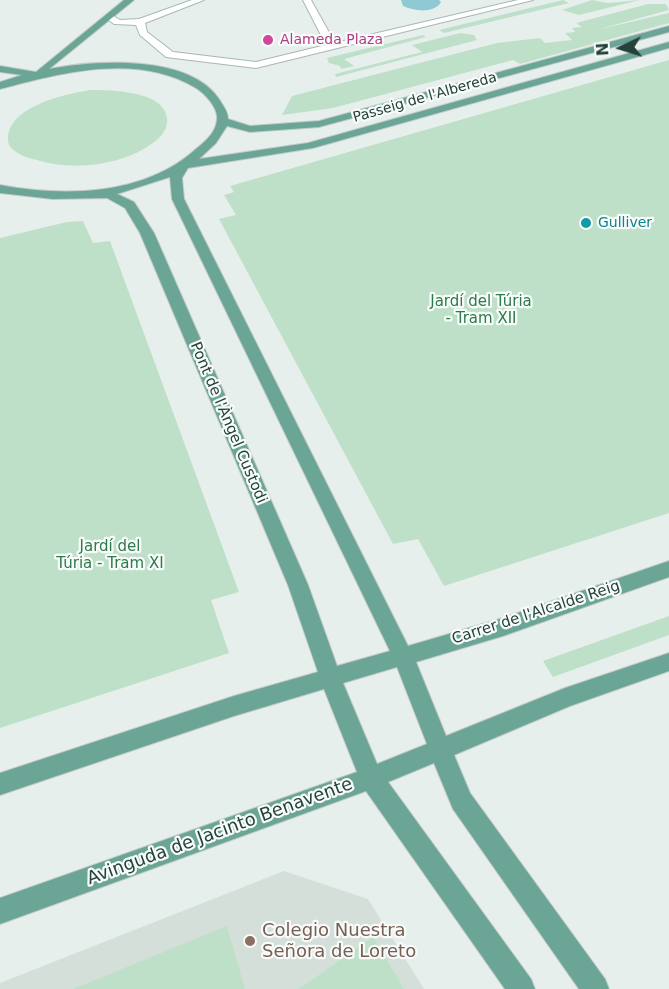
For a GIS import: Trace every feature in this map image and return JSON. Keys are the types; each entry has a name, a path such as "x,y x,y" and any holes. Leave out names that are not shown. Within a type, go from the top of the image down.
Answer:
{"main road":[{"path":"0,69 36,74 130,0"},
{"name":"Passeig de l'Albereda","path":"222,121 250,129 319,124 669,29"},
{"name":"Passeig de l'Albereda","path":"185,165 309,146 669,45"},
{"path":"0,86 36,74 78,67 124,65 160,70 190,80 212,94 222,112 218,135 199,155 185,165 150,181 100,193 38,195 0,189"},
{"path":"185,165 176,178 176,194 403,656 461,801 595,989"},
{"name":"Pont de l'Àngel Custodi","path":"100,193 115,196 132,204 147,233 293,575 330,677 371,778 521,989"},
{"name":"Carrer de l'Alcalde Reig","path":"403,656 509,625 669,569"},
{"path":"0,784 330,677 403,656"},
{"path":"439,750 565,698 669,662"},
{"name":"Avinguda de Jacinto Benavente","path":"0,911 371,778 439,750"}],"street":[{"path":"110,17 119,23 140,23 200,0"},
{"path":"306,0 332,47"},
{"path":"140,23 140,30 165,53 204,60 256,65 529,0"},
{"path":"190,80 204,60"}],"shaded area":[{"name":"Colegio Nuestra Señora de Loreto","path":"284,871 368,899 424,989 0,989 0,983"}],"green space":[{"path":"563,0 569,3 444,33 439,30"},
{"path":"592,0 608,3 640,0 579,15 562,10"},
{"path":"648,4 666,4 669,10 596,30 669,13 669,23 520,64 513,60 333,108 282,115 292,96 497,43 540,38 545,43 572,40 565,33 575,32 572,28 582,27 576,23"},
{"path":"460,33 474,35 477,40 336,77 335,74 422,52 412,45"},
{"path":"423,35 426,37 344,59 354,66 341,69 340,66 329,63 327,58"},
{"name":"Jardí del Túria - Tram XII","path":"669,60 669,513 444,586 418,539 393,544 219,219 236,215 224,195 234,192 230,186"},
{"path":"91,90 136,94 157,102 164,109 167,118 164,132 147,147 132,155 101,164 52,164 25,157 9,145 9,132 15,121 25,112 53,99"},
{"name":"Jardí del Túria - Tram XI","path":"83,221 93,243 110,241 239,592 211,600 229,653 0,728 0,238 67,222"},
{"path":"669,616 669,635 553,677 543,661"},
{"path":"227,926 245,989 73,989"},
{"path":"373,937 404,989 299,989"}],"water":[{"path":"401,0 439,0 441,2 434,8 424,10 403,6"}],"place":[{"name":"Alameda Plaza","path":"268,40"},
{"name":"Gulliver","path":"586,223"},
{"name":"Colegio Nuestra Señora de Loreto","path":"250,941"}]}
